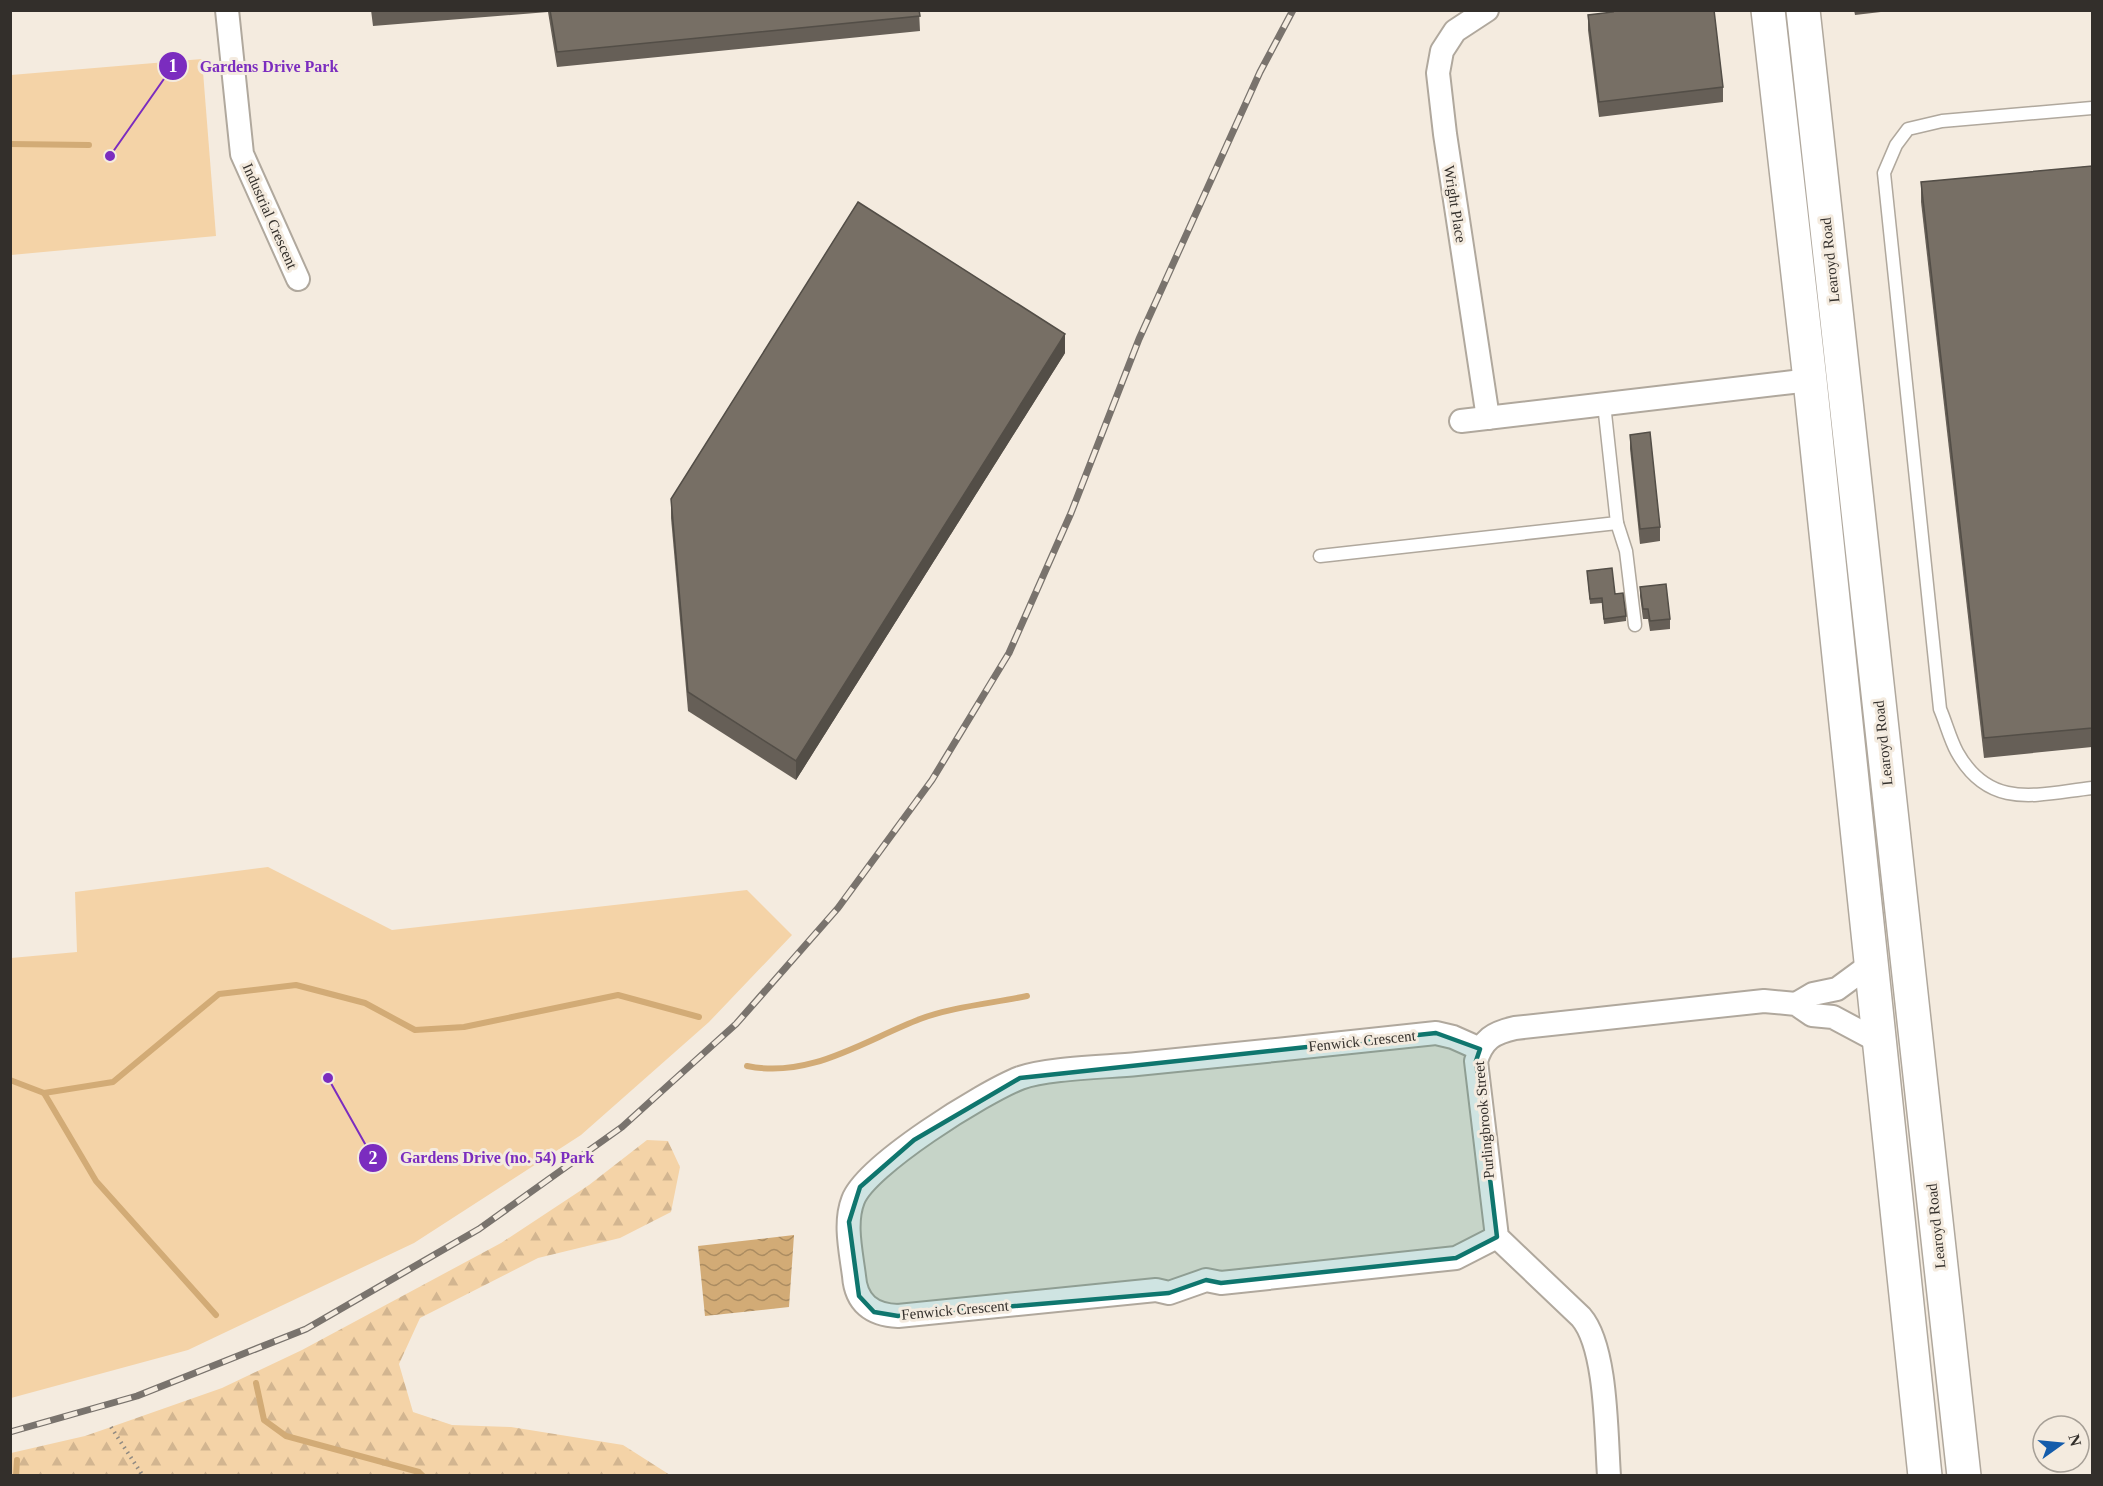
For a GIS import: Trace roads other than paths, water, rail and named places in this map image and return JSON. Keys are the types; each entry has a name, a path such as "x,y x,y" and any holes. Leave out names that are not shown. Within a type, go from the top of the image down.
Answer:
{"main road":[{"path":"1768,10 1810,380 1925,1476"},
{"name":"Learoyd Road","path":"1803,10 1964,1476"}],"street":[{"name":"Industrial Crescent","path":"226,10 242,153 298,279"},
{"name":"Wright Place","path":"1487,10 1455,31 1442,51 1438,73 1445,134 1488,418"},
{"path":"1461,421 1810,380"},
{"name":"Purlingbrook Street","path":"1796,1004 1814,994 1837,989 1871,964"},
{"name":"Purlingbrook Street","path":"1497,1237 1476,1061 1480,1049 1496,1032 1764,1001 1796,1004 1812,1015 1842,1020 1878,1041"},
{"name":"Fenwick Crescent","path":"1480,1049 1453,1037 1436,1033 1039,1074 1020,1078 923,1132 860,1187 850,1210 850,1243 854,1284 865,1306 885,1316 898,1316 1156,1290 1169,1293 1206,1280 1221,1283 1456,1258 1497,1237"},
{"path":"1497,1237 1581,1317 1592,1331 1598,1355 1609,1476"}],"lane":[{"path":"2092,108 1942,121 1908,129 1896,146 1884,173 1940,709 1957,753 1975,776 2002,794 2022,796 2092,788"},
{"path":"1604,404 1617,523 1626,551 1635,625"},
{"path":"1320,556 1617,523"}],"water":[{"path":"794,1235 789,1307 705,1316 698,1246"}],"waterway":[{"path":"10,144 89,145"},
{"path":"44,1093 113,1082 219,994 296,985 365,1003 415,1030 464,1027 618,995 699,1017"},
{"path":"747,1066 770,1069 814,1063 836,1056 932,1015 1027,996"},
{"path":"10,1080 44,1093 96,1181 216,1315"},
{"path":"256,1383 264,1420 286,1436 419,1472 423,1476"},
{"path":"16,1476 17,1460"}],"railway":[{"path":"10,1432 137,1396 306,1329 479,1229 622,1127 736,1024 838,908 932,780 1009,653 1071,513 1139,339 1260,72 1293,10"}],"place":[{"name":"Gardens Drive Park","path":"110,156"},
{"name":"Gardens Drive (no. 54) Park","path":"328,1078"}]}
